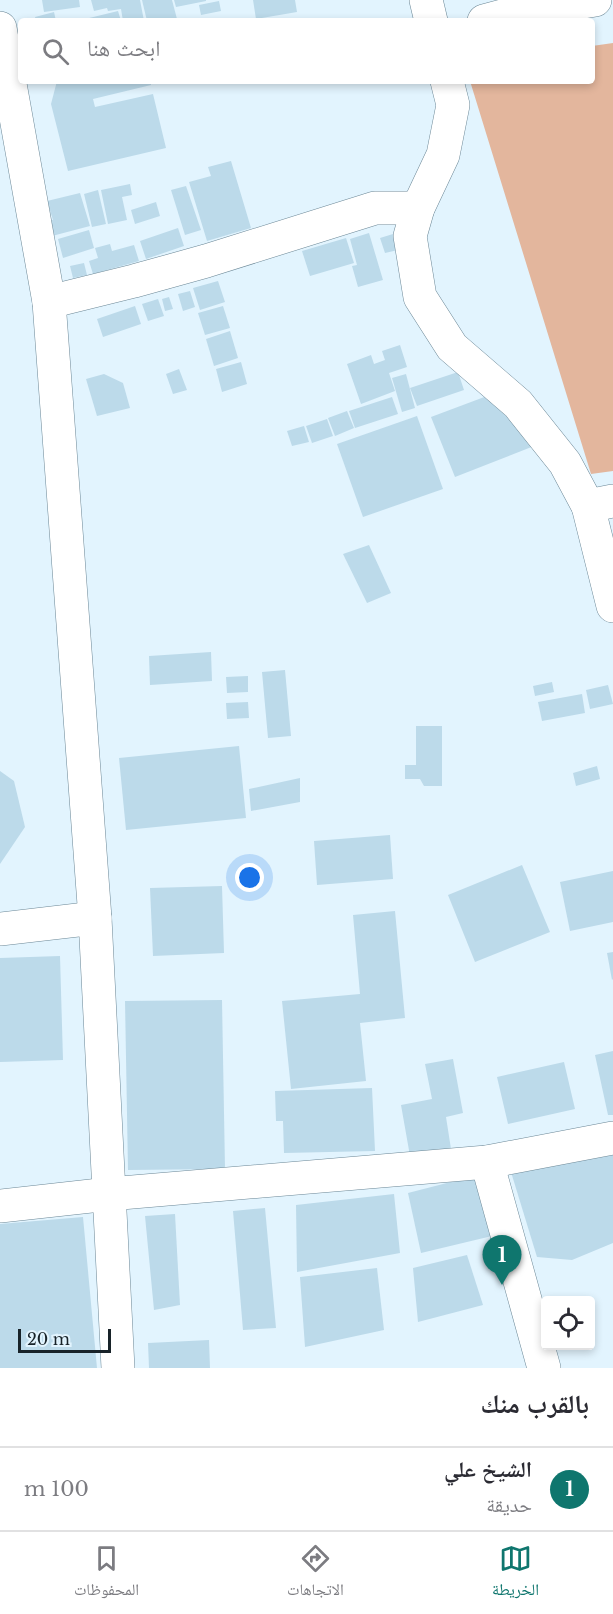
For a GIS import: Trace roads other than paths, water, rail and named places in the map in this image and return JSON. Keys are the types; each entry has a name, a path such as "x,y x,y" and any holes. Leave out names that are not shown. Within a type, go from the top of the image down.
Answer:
{"street":[{"path":"426,0 430,18"},
{"path":"495,18 595,0"},
{"path":"0,28 49,302 95,918 118,1368"},
{"path":"448,84 453,105 443,155 418,208 410,236 420,297 452,347 518,404 601,504 613,606"},
{"path":"49,302 145,278 375,208 418,208"},
{"path":"0,928 95,918"},
{"path":"0,1206 109,1194 487,1162 613,1138"},
{"path":"487,1162 544,1368"}],"place":[{"name":"الشيخ علي","path":"502,1285"}]}
